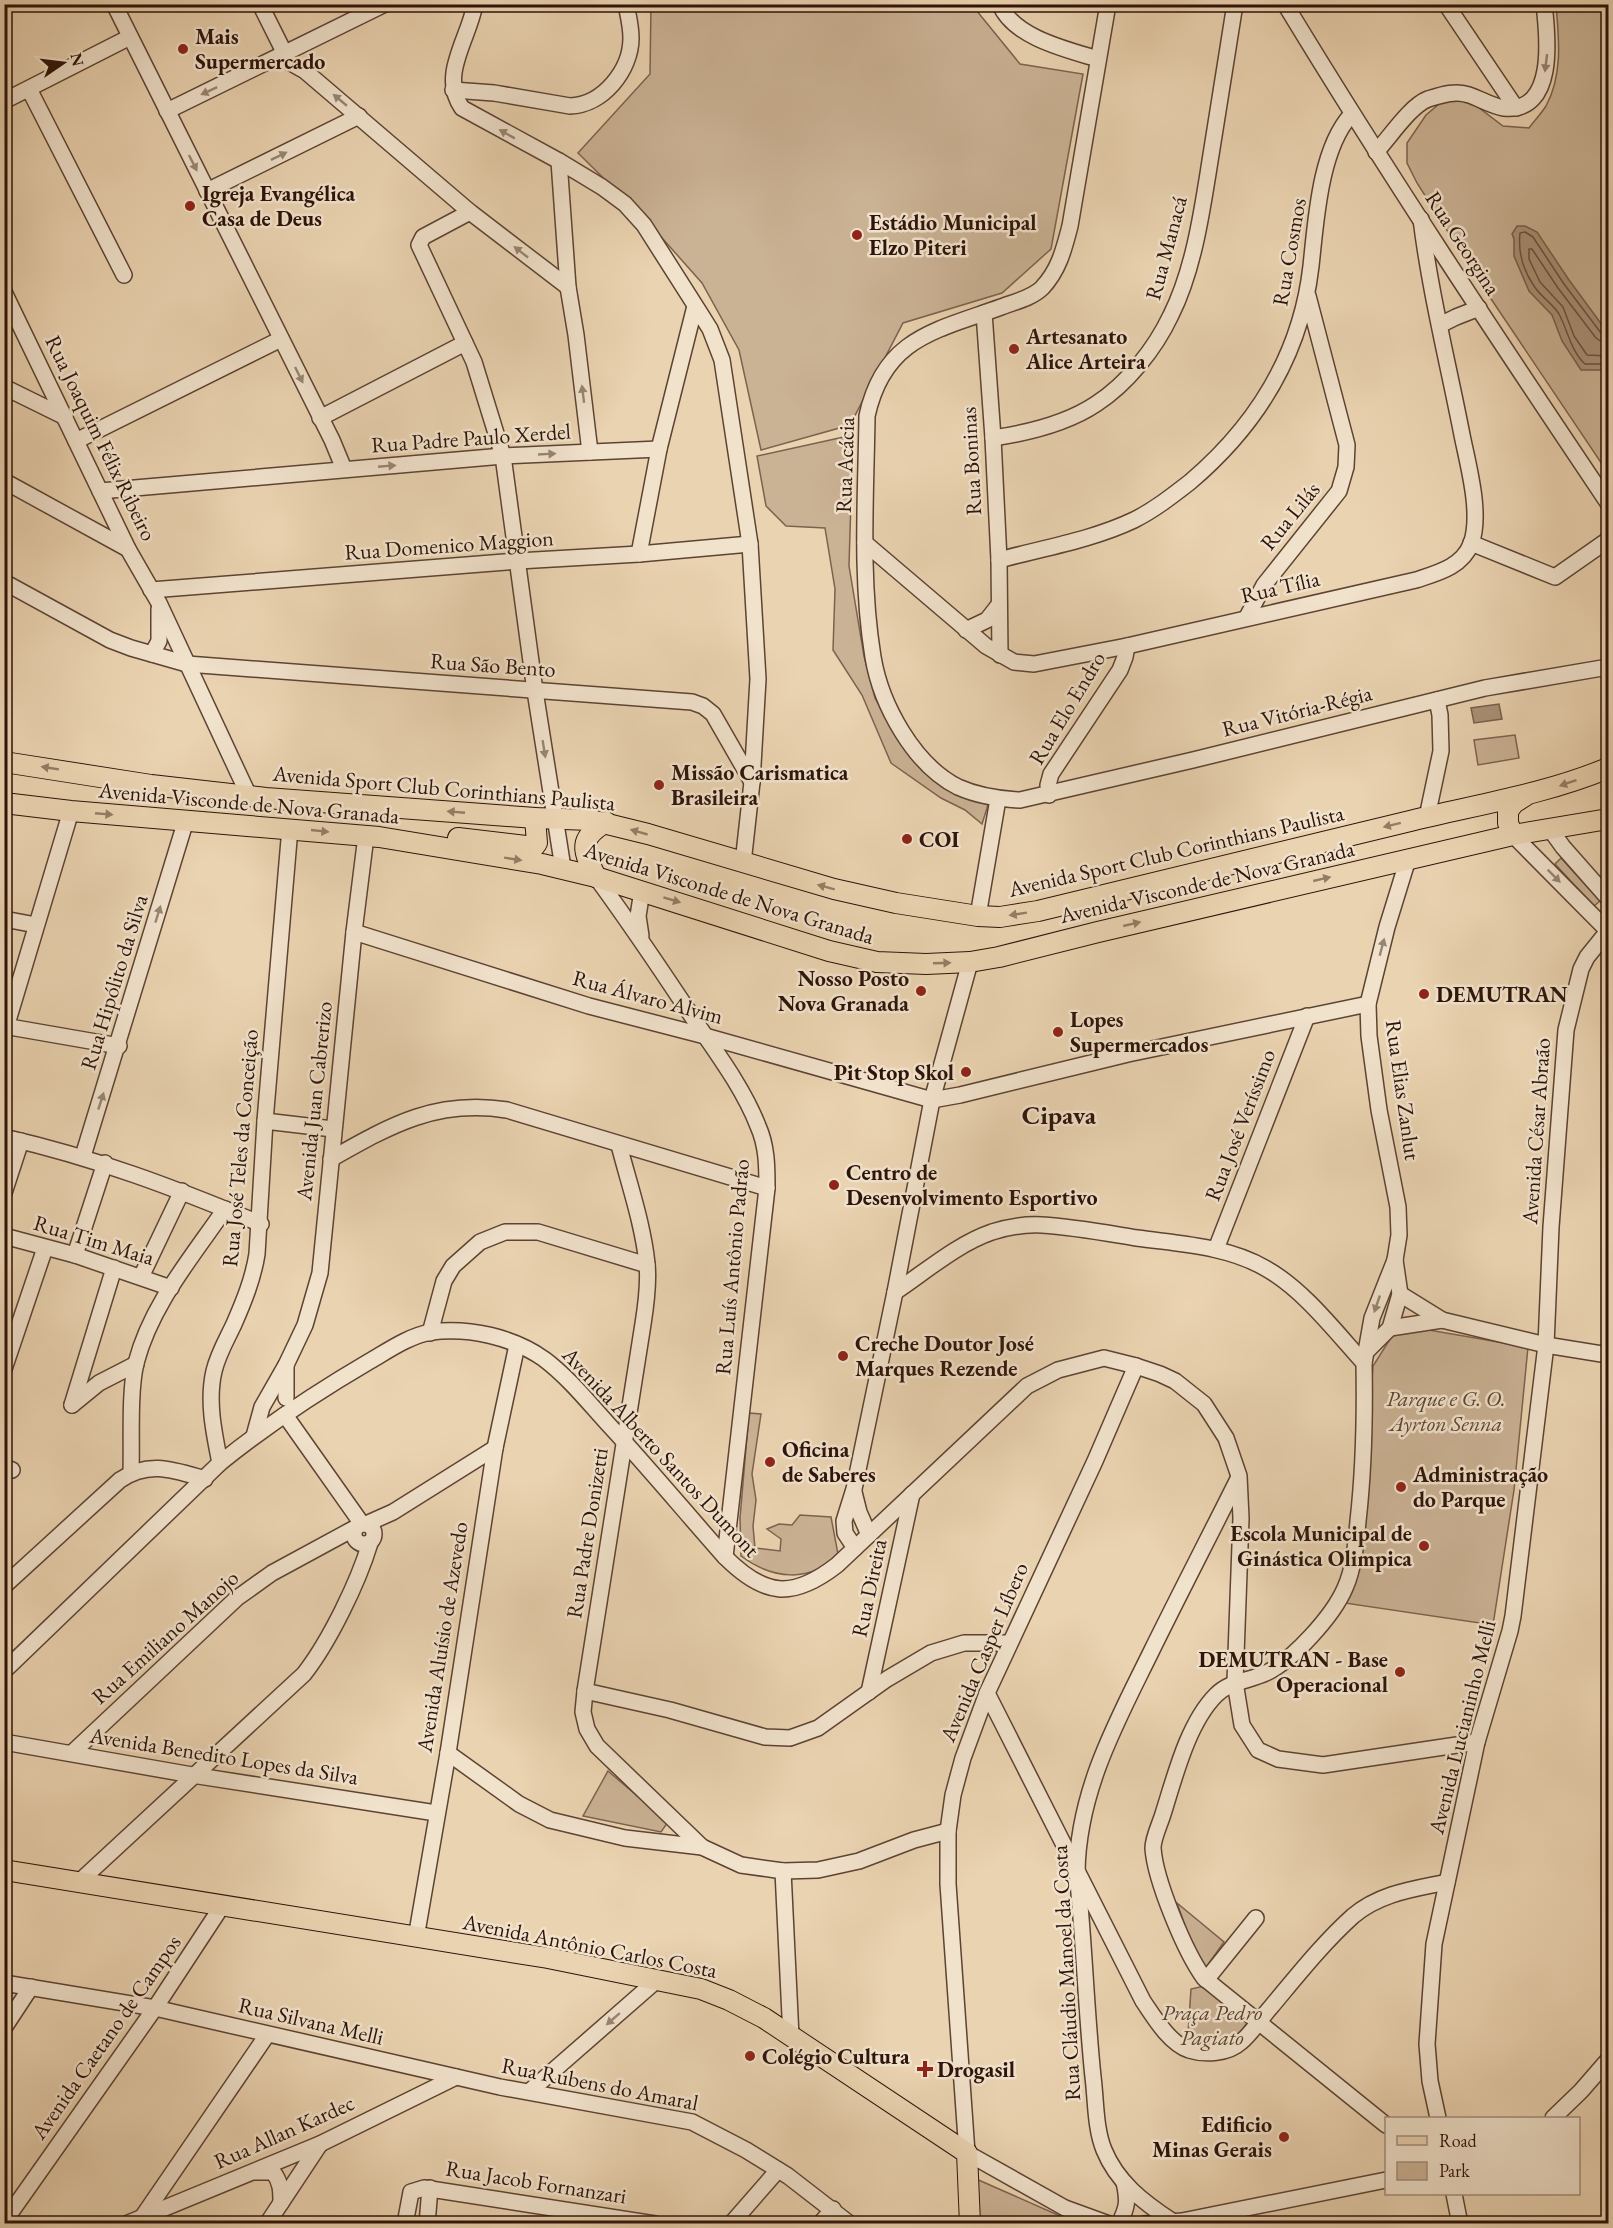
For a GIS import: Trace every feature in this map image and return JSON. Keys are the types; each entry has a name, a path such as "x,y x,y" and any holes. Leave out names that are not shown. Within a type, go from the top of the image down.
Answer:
{"main road":[{"name":"Avenida Sport Club Corinthians Paulista","path":"4,762 249,796 606,822 742,863 865,896 978,916 1000,917 1038,911 1428,816 1527,795 1569,783 1608,768"},
{"path":"1513,835 1508,823 1508,811 1514,803 1527,795"},
{"name":"Avenida Visconde de Nova Granada","path":"4,803 71,811 290,828 373,837 563,868 829,951 897,963 970,962 999,957 1513,835 1608,819"},
{"path":"373,837 401,831 532,847 537,843 535,818"},
{"path":"596,877 587,858 585,846 589,834 606,822"},
{"name":"Avenida Antônio Carlos Costa","path":"4,1870 548,1958 701,1989 764,2018 967,2153"},
{"path":"967,2153 970,2223"}],"street":[{"path":"114,4 332,440 336,470"},
{"path":"260,4 288,53 299,58 305,71 470,212 568,287"},
{"path":"474,4 472,19 454,68 453,90 462,108 559,161 625,204 644,225 710,329 722,360 750,544 758,679 752,782 742,863"},
{"path":"453,90 494,93 570,106 578,106 591,101 610,87 624,69 630,51 631,38 626,4"},
{"path":"1000,4 1010,20 1019,28 1067,50 1098,59"},
{"name":"Rua Acácia","path":"998,799 956,786 929,765 906,739 886,701 873,658 865,543 867,416 878,381 889,364 911,343 943,327 1037,292 1055,272 1063,256 1108,4"},
{"name":"Rua Manacá","path":"993,438 1020,434 1059,421 1095,404 1124,381 1166,326 1181,289 1201,214 1235,4"},
{"name":"Rua Georgina","path":"1285,4 1376,152 1608,503"},
{"path":"1446,4 1516,108"},
{"path":"1376,152 1425,100 1461,93 1497,106 1516,108 1532,101 1543,81 1547,51 1544,4"},
{"path":"167,111 288,53 377,6"},
{"path":"4,101 130,37"},
{"path":"29,89 124,275"},
{"name":"Rua Cosmos","path":"999,560 1087,537 1134,520 1169,499 1207,468 1247,425 1286,363 1308,296 1316,229 1330,148 1342,125 1352,114"},
{"path":"207,191 359,116"},
{"name":"Rua Padre Paulo Xerdel","path":"100,491 503,456 590,452 568,287 559,161"},
{"path":"470,212 423,237 419,245 465,343 487,401 503,456 535,691 563,868"},
{"path":"1421,219 1430,281 1473,498 1475,515 1471,543 1555,577 1608,540"},
{"path":"1430,281 1449,262"},
{"name":"Rua Joaquim Félix Ribeiro","path":"4,292 100,491 188,664 249,796"},
{"name":"Rua Lilás","path":"1247,617 1264,585 1339,491 1346,467 1347,445 1308,296"},
{"path":"639,554 658,449 695,306"},
{"path":"1440,326 1479,308"},
{"name":"Rua Boninas","path":"984,313 999,560 1000,655"},
{"path":"76,441 281,339"},
{"path":"320,418 465,343"},
{"path":"4,387 65,417"},
{"path":"590,452 658,449"},
{"path":"4,481 129,549"},
{"name":"Rua Tília","path":"865,543 966,630 1000,655 1014,662 1034,664 1126,646 1416,580 1443,572 1452,566 1471,543"},
{"name":"Rua Domenico Maggion","path":"155,597 518,561 639,554 750,544"},
{"name":"Rua São Bento","path":"4,582 110,640 188,664 692,702 703,706 716,719 752,782"},
{"name":"Rua Joaquim Félix Ribeiro","path":"152,654 159,641 160,626 155,597"},
{"path":"966,630 987,620 998,606"},
{"name":"Rua Elo Endro","path":"1049,795 1048,785 1051,774 1120,669 1125,657 1126,646"},
{"name":"Rua Vitória-Régia","path":"998,799 1020,800 1049,795 1485,688 1608,667"},
{"path":"1428,816 1442,751 1437,700"},
{"path":"978,916 998,799"},
{"path":"71,811 5,1029 118,1046"},
{"name":"Rua Hipólito da Silva","path":"83,1156 186,820"},
{"name":"Rua José Teles da Conceição","path":"220,1463 211,1407 214,1372 253,1275 261,1224 265,1121 290,828"},
{"path":"1550,829 1608,898"},
{"path":"1513,835 1608,931"},
{"name":"Avenida Juan Cabrerizo","path":"254,1436 262,1407 305,1325 317,1288 354,932 373,837"},
{"name":"Rua Elias Zanlut","path":"1366,1356 1372,1318 1395,1260 1399,1235 1398,1207 1379,1110 1369,1036 1368,1004 1384,938 1408,859"},
{"name":"Rua Luís Antônio Padrão","path":"596,877 705,1036 750,1107 765,1147 767,1188 725,1557"},
{"name":"Rua Luís Antônio Padrão","path":"642,891 638,916 642,942"},
{"path":"4,919 36,925"},
{"name":"Avenida César Abraão","path":"1546,1344 1551,1227 1566,1030 1581,969 1587,957 1608,931"},
{"name":"Rua Álvaro Alvim","path":"354,932 589,1006 932,1100"},
{"path":"855,1548 847,1538 844,1527 895,1292 932,1100 970,962"},
{"path":"932,1100 1128,1054 1368,1004"},
{"name":"Rua José Veríssimo","path":"1216,1249 1307,1016"},
{"path":"331,1159 402,1121 442,1109 484,1106 507,1110 767,1188"},
{"path":"265,1121 333,1129"},
{"path":"4,1137 105,1163 182,1191 261,1224"},
{"path":"4,1193 21,1141"},
{"name":"Rua Padre Donizetti","path":"620,1145 647,1265 644,1317 583,1712 587,1729 597,1746 702,1847"},
{"path":"75,1256 105,1163"},
{"path":"141,1277 182,1191"},
{"path":"131,1472 136,1364 147,1330 171,1288 225,1209"},
{"path":"895,1292 977,1239 993,1232 1041,1225 1097,1231 1216,1249 1266,1268 1281,1278 1366,1356 1362,1487 1353,1558 1346,1588 1318,1626 1291,1655 1269,1672 1255,1678 1234,1682 1218,1693 1205,1709 1182,1756 1153,1846 1157,1875 1194,1964 1206,1980 1385,2124"},
{"path":"430,1333 444,1281 453,1266 480,1242 505,1232 538,1232 647,1265"},
{"name":"Rua Tim Maia","path":"4,1236 114,1268 171,1288"},
{"path":"4,1369 45,1248"},
{"name":"Rua Elias Zanlut","path":"1366,1356 1390,1328 1400,1294 1395,1260"},
{"path":"114,1268 72,1405 99,1383 136,1364"},
{"path":"1400,1294 1442,1320 1546,1344 1608,1355"},
{"path":"1390,1328 1442,1320"},
{"name":"Avenida Alberto Santos Dumont","path":"4,1671 220,1463 271,1425 288,1407 398,1346 430,1333 476,1332 517,1345 543,1358 561,1373 625,1442 742,1575 761,1585 774,1588 797,1588 826,1574 1027,1386 1045,1375 1104,1358 1136,1366 1175,1381 1204,1404 1226,1438 1239,1476 1241,1518 1234,1682 1242,1725 1258,1750 1278,1759 1323,1765 1477,1742"},
{"name":"Avenida Lucianinho Melli","path":"1438,2117 1430,2081 1427,2044 1434,1944 1477,1742 1510,1631 1546,1344"},
{"name":"Avenida Aluísio de Azevedo","path":"416,1938 448,1753 495,1448 517,1345"},
{"name":"Avenida Juan Cabrerizo","path":"286,1365 288,1407"},
{"name":"Avenida Casper Líbero","path":"967,2153 952,1948 948,1831 953,1795 963,1758 987,1693 1095,1461 1136,1366"},
{"path":"79,1882 192,1775 278,1700 304,1674 322,1648 358,1577 362,1533 350,1509 288,1407 271,1388"},
{"path":"262,1407 271,1425"},
{"name":"Rua Emiliano Manojo","path":"72,1753 223,1609 272,1573 324,1544 362,1533 495,1448"},
{"path":"4,1586 131,1472 145,1468 160,1468 204,1479"},
{"name":"Rua Cláudio Manoel da Costa","path":"1179,2222 1149,2206 1124,2182 1113,2168 1103,2148 1098,2125 1077,1872 1086,1801 1101,1757 1239,1476"},
{"path":"854,1489 859,1512 869,1535"},
{"name":"Rua Direita","path":"869,1692 912,1494"},
{"path":"585,1691 670,1710 765,1737 790,1738 818,1728 912,1664 945,1647 973,1642 1010,1643"},
{"path":"987,1693 1143,2001 1159,2024 1187,2050 1207,2053 1224,2051 1241,2043 1298,1975 1359,1911 1396,1892 1447,1882"},
{"name":"Avenida Benedito Lopes da Silva","path":"4,1742 192,1775 436,1813"},
{"path":"448,1753 519,1804 550,1820 625,1838 702,1847 741,1865 783,1871 818,1870 859,1861 914,1840 948,1831"},
{"path":"783,1871 792,2037"},
{"name":"Avenida Caetano de Campos","path":"6,2216 155,2008 222,1906"},
{"path":"1206,1980 1256,1918"},
{"path":"530,2091 657,1980"},
{"name":"Rua Silvana Melli","path":"4,1983 155,2008 456,2077"},
{"path":"4,2028 31,1988"},
{"path":"140,2220 267,2035"},
{"path":"1554,2117 1608,2060"},
{"name":"Rua Rubens do Amaral","path":"456,2077 692,2122 746,2150 778,2170 850,2223"},
{"name":"Rua Allan Kardec","path":"126,2223 140,2220 320,2144 456,2077"},
{"path":"267,2223 320,2144"},
{"name":"Avenida Antônio Carlos Costa","path":"967,2153 1065,2208 1109,2223"},
{"path":"731,2223 778,2170"},
{"path":"249,2173 273,2172 281,2188 281,2203"},
{"path":"1144,2223 1179,2222 1385,2180"},
{"path":"1119,2223 1126,2209 1128,2198 1124,2182"},
{"name":"Rua Jacob Fornanzari","path":"405,2223 411,2192 418,2188 655,2223"},
{"path":"427,2223 430,2188"},
{"path":"1454,2195 1460,2223"},
{"path":"820,2223 833,2209"}],"green space":[{"name":"Estádio Municipal Elzo Piteri","path":"651,5 972,5 1020,64 1083,74 1051,249 1002,293 903,323 850,425 761,450 739,350 702,283 647,221 578,153 650,74"},
{"path":"1556,5 1608,5 1608,473 1481,284 1417,183 1407,163 1407,143 1426,115 1445,99 1466,98 1503,126 1529,128 1546,106 1555,82 1558,56"},
{"path":"853,435 849,566 864,656 875,698 894,732 940,781 988,805 982,824 965,810 941,798 891,763 862,695 833,650 835,589 825,528 786,526 766,506 757,456"},
{"path":"1515,735 1519,758 1478,765 1474,740"},
{"path":"1561,858 1600,901 1594,906 1555,864"},
{"name":"Parque e G. O. Ayrton Senna","path":"1423,1329 1528,1347 1514,1490 1493,1625 1338,1602 1349,1586 1369,1422 1373,1366 1392,1336 1404,1330"},
{"path":"749,1413 761,1414 752,1474 756,1500 753,1526 755,1548 780,1551 781,1539 767,1529 779,1524 792,1525 800,1515 831,1517 838,1554 827,1564 815,1570 791,1575 778,1573 765,1570 741,1556 740,1518"},
{"path":"608,1771 668,1822 661,1832 583,1816"},
{"path":"1177,1903 1224,1942 1202,1973"},
{"name":"Praça Pedro Pagiato","path":"1204,1986 1247,2023 1235,2039 1222,2046 1187,2048 1191,1989"},
{"path":"974,2178 1076,2223 975,2223"}],"water":[{"path":"1517,226 1525,226 1537,232 1608,333 1608,370 1581,370 1562,341 1552,315 1529,291 1514,256 1512,234"},
{"path":"1499,704 1502,719 1474,723 1471,708"}],"place":[{"name":"Mais Supermercado","path":"183,49"},
{"name":"Igreja Evangélica Casa de Deus","path":"190,206"},
{"name":"Estádio Municipal Elzo Piteri","path":"857,235"},
{"name":"Artesanato Alice Arteira","path":"1014,349"},
{"name":"Missão Carismatica Brasileira","path":"659,785"},
{"name":"COI","path":"907,839"},
{"name":"Nosso Posto Nova Granada","path":"921,991"},
{"name":"DEMUTRAN","path":"1424,994"},
{"name":"Lopes Supermercados","path":"1058,1032"},
{"name":"Pit Stop Skol","path":"966,1072"},
{"name":"Centro de Desenvolvimento Esportivo","path":"834,1185"},
{"name":"Creche Doutor José Marques Rezende","path":"843,1356"},
{"name":"Oficina de Saberes","path":"770,1462"},
{"name":"Administração do Parque","path":"1401,1487"},
{"name":"Escola Municipal de Ginástica Olimpica","path":"1424,1546"},
{"name":"DEMUTRAN - Base Operacional","path":"1400,1672"},
{"name":"Colégio Cultura","path":"750,2056"},
{"name":"Drogasil","path":"925,2069"},
{"name":"Edificio Minas Gerais","path":"1284,2137"}],"district":[{"name":"Cipava","path":"1059,1115"}]}
